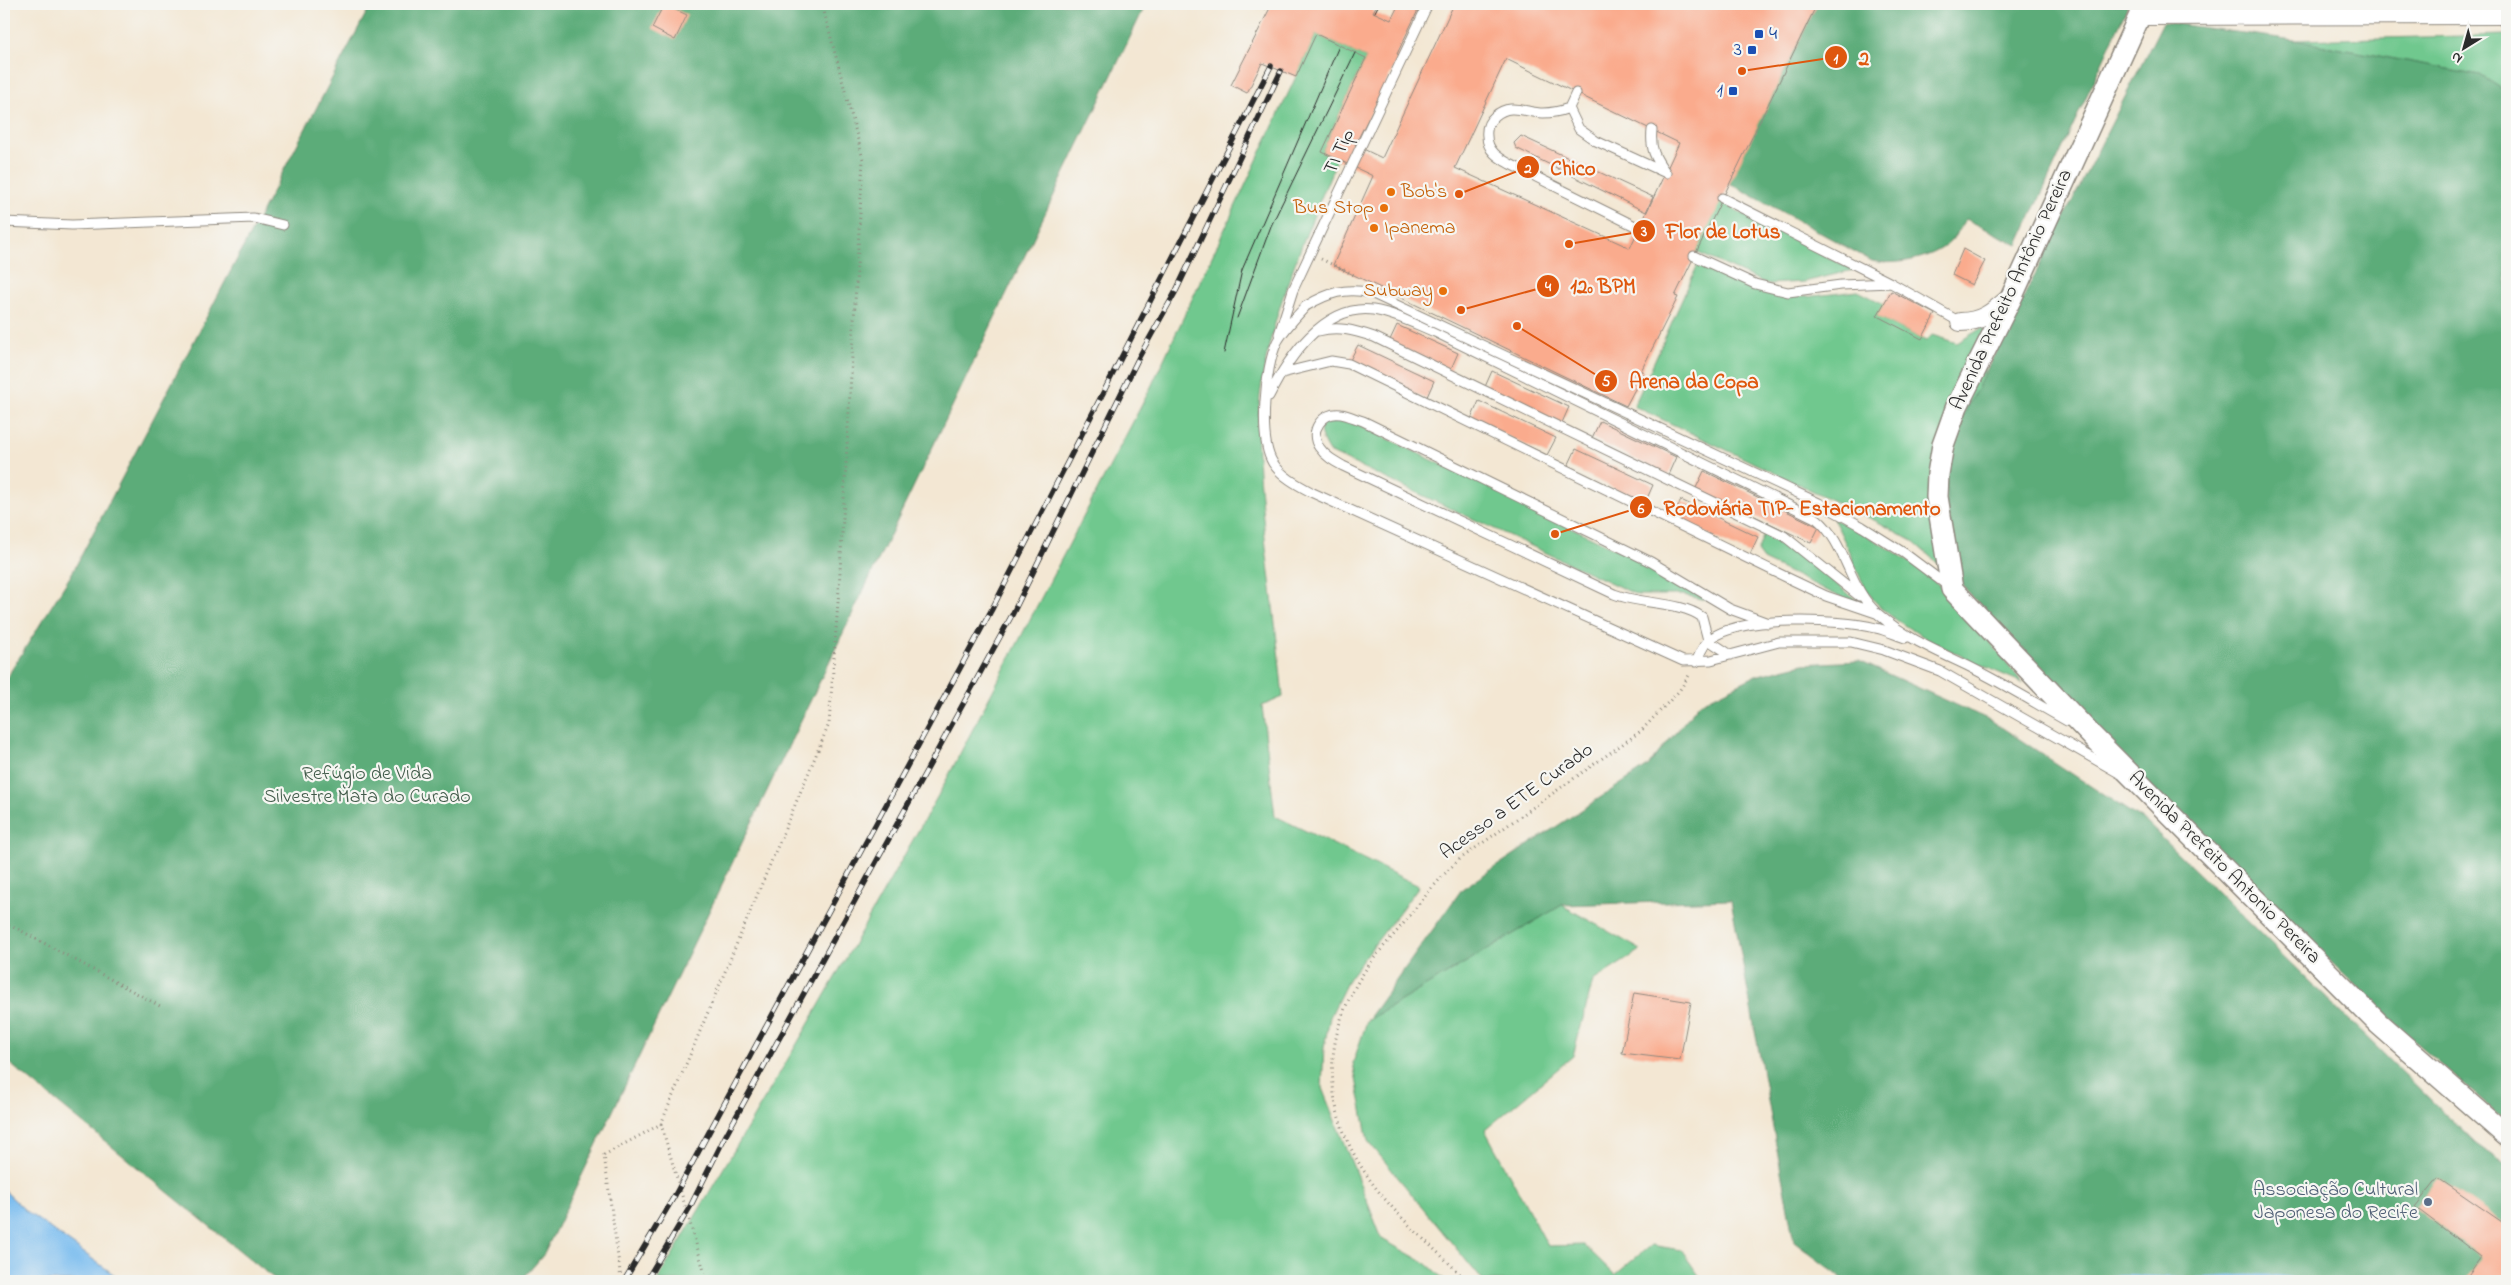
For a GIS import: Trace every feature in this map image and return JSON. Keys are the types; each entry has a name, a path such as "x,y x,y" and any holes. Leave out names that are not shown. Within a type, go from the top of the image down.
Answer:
{"street":[{"path":"2142,10 2507,15"},
{"name":"Avenida Prefeito Antônio Pereira","path":"1952,589 1937,497 1942,445 1957,406 2012,296 2142,10"},
{"path":"1960,322 1975,322 1991,314 2012,296"},
{"name":"Avenida Prefeito Antonio Pereira","path":"1952,589 2093,737 2379,1024 2507,1136"}],"lane":[{"name":"TI Tip","path":"1428,4 1293,290 1276,344 1264,404 1265,446 1273,463 1286,478 1312,493 1669,655 1683,661 1696,662"},
{"path":"1569,108 1576,93"},
{"path":"1569,108 1541,113 1514,108 1499,112 1488,125 1486,133 1490,148 1494,154 1510,164 1639,228"},
{"path":"1569,108 1579,129 1596,142 1666,173 1654,157 1650,144 1652,130"},
{"path":"1722,198 1892,284 1960,322"},
{"path":"4,222 72,225 254,218 283,225"},
{"path":"1694,256 1755,284 1788,292 1841,285 1892,284"},
{"path":"1276,344 1306,306 1325,295 1346,289 1371,293 1819,503 1904,553 1952,589"},
{"path":"1264,404 1282,373 1314,332 1328,322 1351,312 1372,310 1396,316 1435,332 1817,518 1833,535 1854,583 1866,602"},
{"path":"1314,332 1335,328 1349,328 1374,337 1775,532 1830,571 1878,614 1918,643"},
{"path":"1282,373 1331,361 1349,364 1826,596 1878,614"},
{"path":"1731,655 1708,640 1702,617 1694,611 1681,607 1629,600 1614,594 1343,466 1328,457 1317,446 1315,433 1317,423 1328,415 1340,413 1363,422 1651,562 1730,609 1768,623"},
{"path":"1696,662 1708,640 1726,631 1768,623 1838,622 1878,628 1918,643 2019,692 2093,737"},
{"path":"1696,662 1779,642 1851,642 1884,650 1940,671 2145,789"}],"path":[{"path":"622,1279 604,1155 660,1124 829,724 839,589 863,158 822,4"},
{"path":"1262,4 1268,12"},
{"name":"Acesso a ETE Curado","path":"1467,1281 1385,1200 1365,1173 1346,1139 1334,1106 1332,1075 1334,1039 1347,1005 1370,963 1438,879 1460,859 1641,730 1679,691 1696,662"},
{"path":"4,924 18,929 160,1006"},
{"path":"660,1124 707,1281"}],"green space":[{"name":"Refúgio de Vida Silvestre Mata do Curado","path":"371,4 1146,4 544,1254 521,1281 277,1281 4,1059 4,682 71,575"},
{"path":"1817,4 2129,4 2018,245 1966,219 1950,242 1933,253 1902,262 1872,261 1729,183"},
{"path":"2163,22 2294,40 2480,75 2507,92 2507,1122 2408,1036 2090,731 1962,585 1949,539 1946,488 1954,434"},
{"path":"1316,34 1366,58 1322,152 1337,159 1302,246 1281,305 1265,365 1260,396 1258,415 1259,471 1283,697 1262,706 1275,816 1419,886 1349,978 1330,1017 1324,1047 1322,1088 1382,1239 1427,1264 1446,1281 657,1281 808,1025 940,792 1149,391"},
{"path":"2507,35 2507,92 2480,75 2294,40"},
{"path":"1720,202 1853,270 1804,282 1767,284 1696,252"},
{"path":"1699,262 1773,295 1805,297 1858,291 1884,304 1877,316 1926,341 1932,335 1957,343 1995,320 1942,567 1911,540 1878,522 1634,406"},
{"path":"1341,416 1649,565 1707,600 1683,595 1637,595 1329,452 1322,439 1321,429 1326,421"},
{"path":"1833,519 1864,534 1909,561 1936,582 1969,615 2023,683 1940,646 1898,621 1882,608 1870,595 1865,586"},
{"path":"1765,531 1785,542 1860,603 1834,594 1763,560 1757,552"},
{"path":"1859,661 1992,721 2148,824 2476,1144 2507,1166 2507,1281 1846,1281 1794,1242 1731,900 1562,905 1367,1021 1462,889 1648,766 1700,703 1755,676 1803,664"},
{"path":"1562,905 1641,950 1593,981 1573,1056 1485,1130 1548,1246 1584,1245 1615,1275 1651,1245 1681,1250 1703,1281 1483,1281 1368,1141 1353,1063 1367,1021"}],"water":[{"path":"4,1190 26,1211 123,1281 4,1281"}],"building":[{"path":"664,4 687,15 675,40 652,28"},
{"path":"1272,4 1356,4 1360,6 1361,4 1377,4 1373,12 1391,20 1399,4 1421,4 1397,54 1400,55 1355,145 1382,158 1454,4 1817,4 1675,296 1678,297 1641,371 1644,372 1626,406 1333,265 1373,176 1322,152 1366,58 1316,34 1296,77 1262,63 1247,93 1231,85","holes":["1506,59 1679,143 1630,248 1455,168"]},
{"path":"1521,136 1653,197 1646,212 1516,148 1514,143"},
{"path":"1963,249 1985,261 1972,285 1952,275"},
{"path":"1891,291 1935,314 1922,339 1877,316"},
{"path":"1397,325 1458,353 1450,371 1389,342"},
{"path":"1358,345 1434,381 1426,399 1349,362"},
{"path":"1492,371 1569,407 1561,425 1484,389"},
{"path":"1479,401 1556,438 1547,455 1471,419"},
{"path":"1600,421 1676,457 1668,475 1592,438"},
{"path":"1576,449 1653,485 1645,503 1568,466"},
{"path":"1704,471 1819,527 1811,543 1696,488"},
{"path":"1681,500 1758,537 1750,554 1673,518"},
{"path":"1634,993 1691,1002 1680,1060 1622,1053"},
{"path":"2438,1178 2505,1224 2507,1219 2507,1281 2464,1281 2481,1257 2415,1207"}],"waterway":[{"path":"2089,1281 2116,1278 2193,1280 2258,1277 2297,1281"}],"tram line":[{"path":"1375,12 1379,4"},
{"path":"1224,353 1242,270 1339,46"},
{"path":"1237,318 1271,226 1355,53"}],"railway":[{"path":"624,1281 675,1195 992,609 1271,66"},
{"path":"646,1281 690,1207 726,1135 1012,615 1139,357 1176,291 1281,71"}],"place":[{"name":"4","path":"1759,34"},
{"name":"3","path":"1752,50"},
{"name":"2","path":"1742,71"},
{"name":"1","path":"1733,91"},
{"name":"Bob's","path":"1391,192"},
{"name":"Chico","path":"1459,194"},
{"name":"Bus Stop","path":"1384,208"},
{"name":"Ipanema","path":"1374,228"},
{"name":"Flor de Lotus","path":"1569,244"},
{"name":"Subway","path":"1443,291"},
{"name":"12º BPM","path":"1461,310"},
{"name":"Arena da Copa","path":"1517,326"},
{"name":"Rodoviária TIP- Estacionamento","path":"1555,534"},
{"name":"Associação Cultural Japonesa do Recife","path":"2428,1202"}]}
